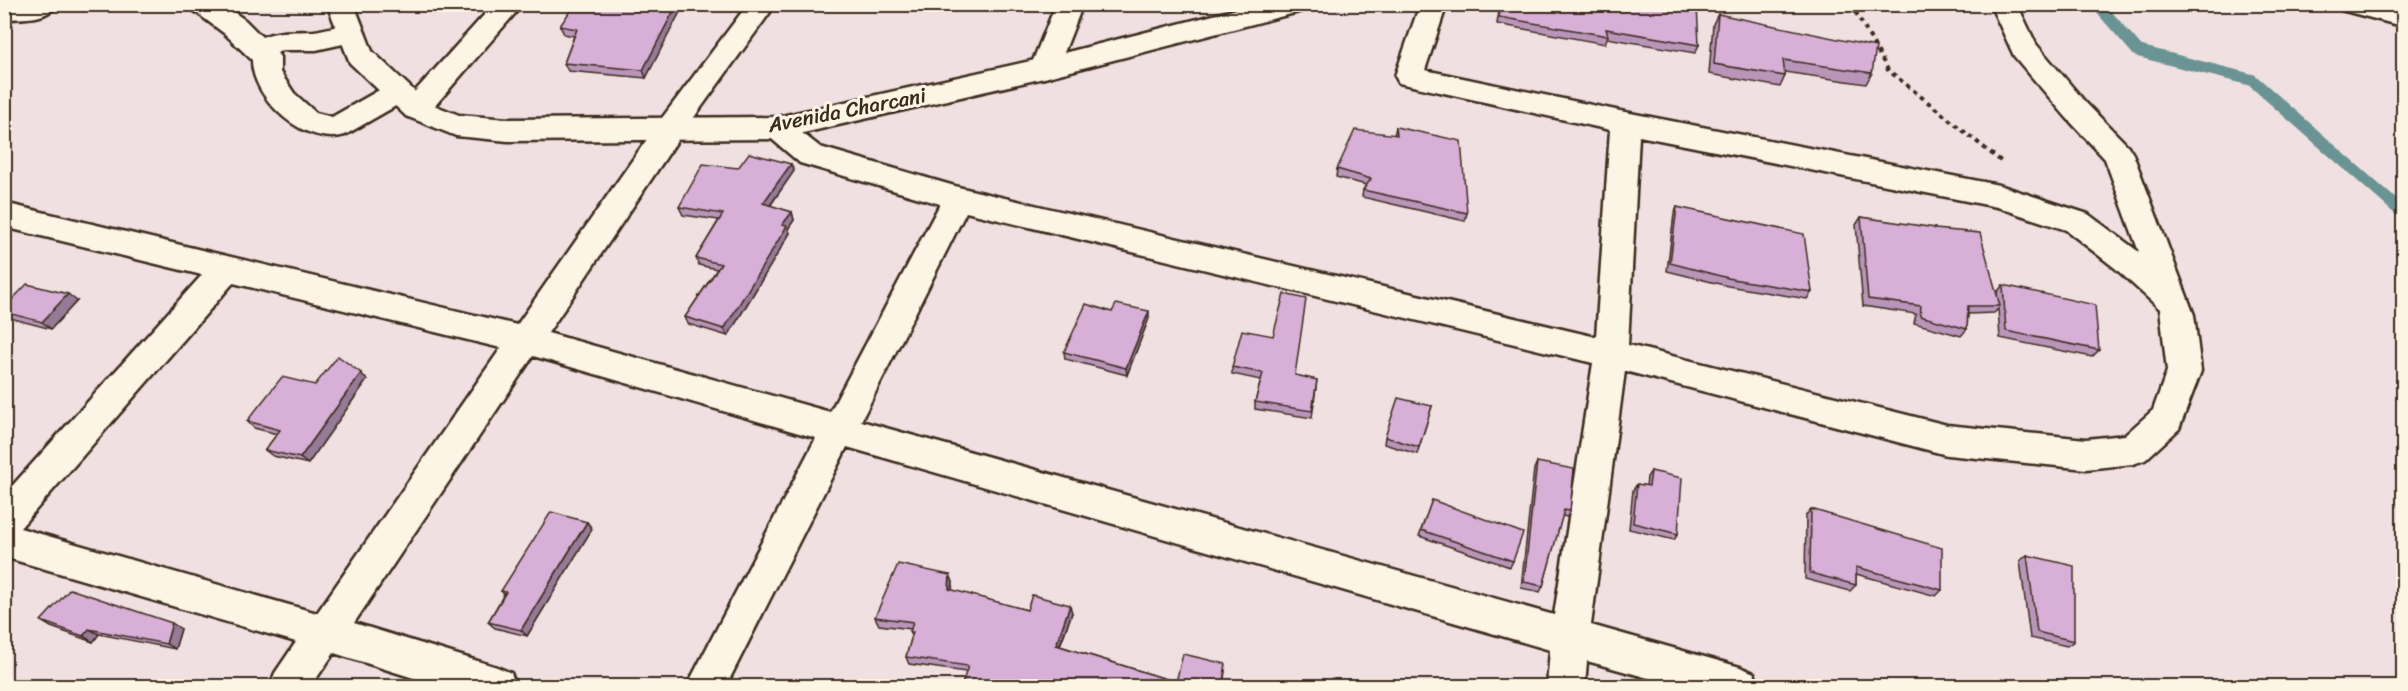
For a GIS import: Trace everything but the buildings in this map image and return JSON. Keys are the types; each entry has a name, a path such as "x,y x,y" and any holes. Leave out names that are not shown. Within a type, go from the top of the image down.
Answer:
{"street":[{"path":"4,5 7,10 34,8 44,4"},
{"path":"203,4 235,27 266,57 266,72 272,85 307,121 335,128 407,100 510,4"},
{"name":"Avenida Charcani","path":"340,4 360,56 407,100 456,125 508,130 777,128 1044,68 1295,4"},
{"path":"289,687 669,130 763,4"},
{"path":"1044,68 1070,4"},
{"path":"1434,4 1409,76 1625,123 2000,196 2077,222 2126,260 2174,304"},
{"path":"777,128 810,155 958,198 1611,354 1947,440 2086,454 2133,449 2167,419 2184,371 2178,315 2118,154 2076,110 2024,49 2003,4"},
{"path":"2351,4 2394,15 2403,14"},
{"path":"258,50 279,41 316,40 351,33"},
{"path":"1566,687 1570,638 1611,354 1625,123"},
{"path":"706,687 958,198"},
{"path":"4,215 527,341 1740,687"},
{"path":"4,521 227,268"},
{"path":"4,540 326,633 497,687"}],"path":[{"path":"1851,4 1888,70 2003,163"}],"waterway":[{"path":"2097,4 2138,51 2252,80 2404,214"}]}
